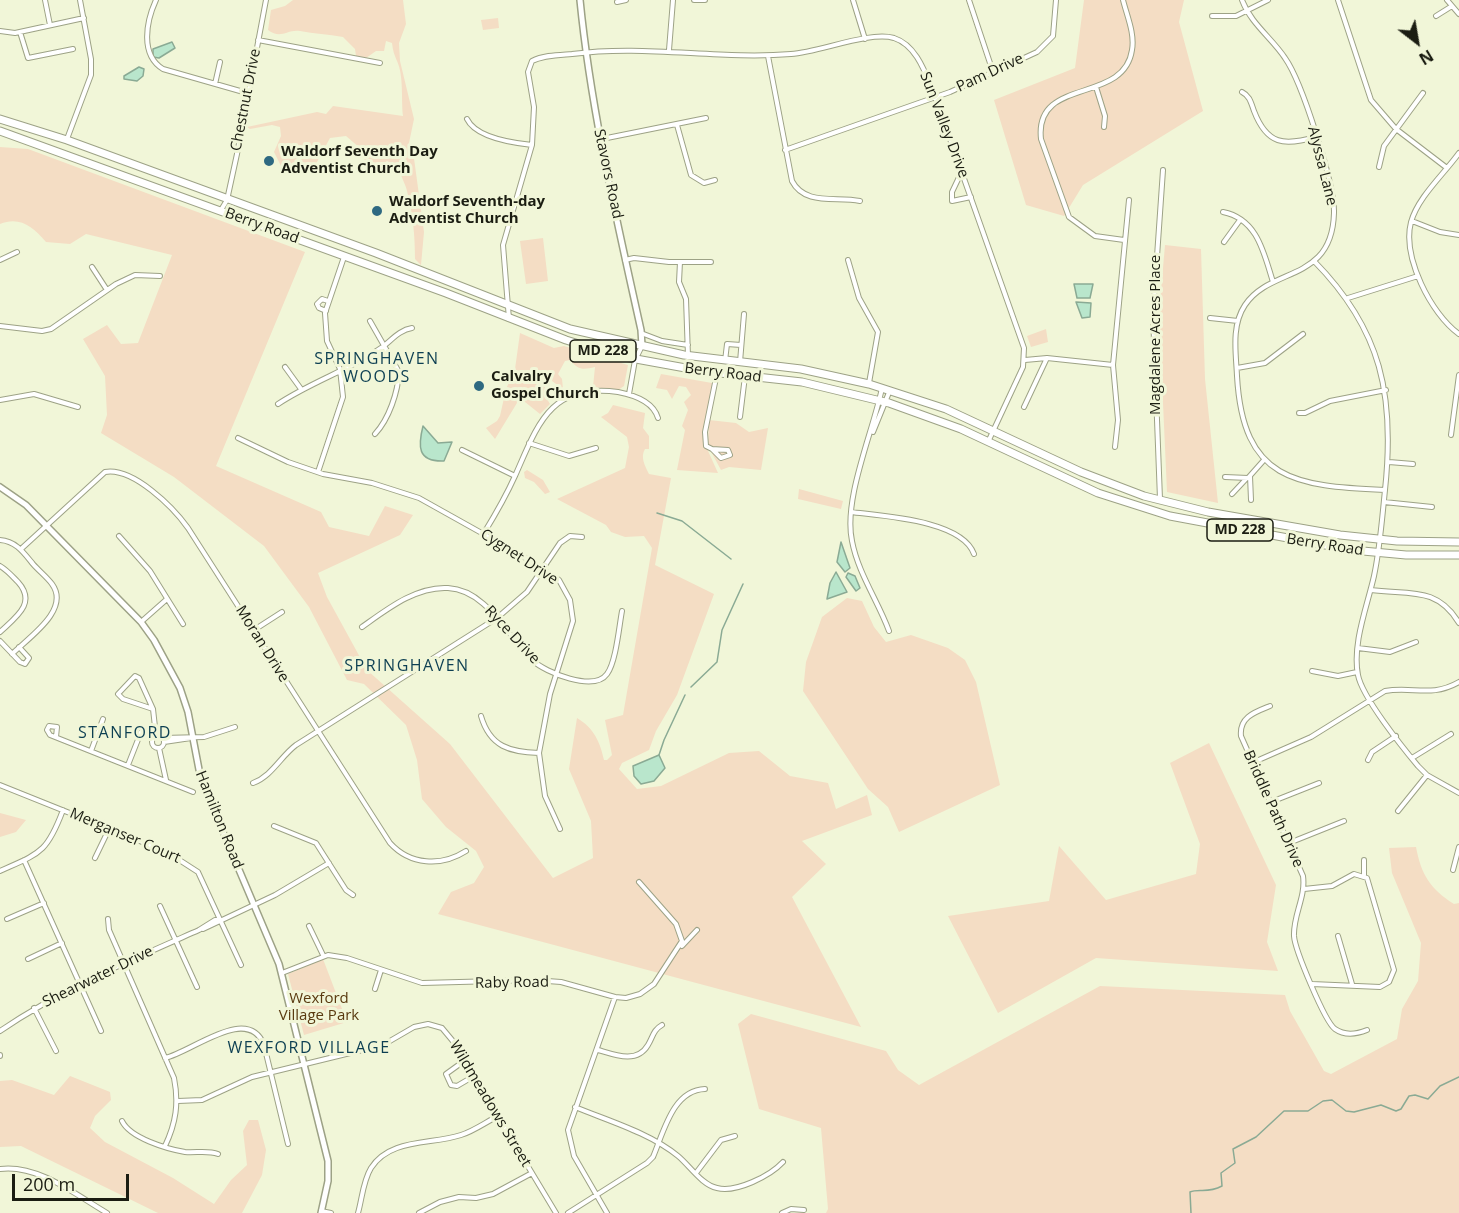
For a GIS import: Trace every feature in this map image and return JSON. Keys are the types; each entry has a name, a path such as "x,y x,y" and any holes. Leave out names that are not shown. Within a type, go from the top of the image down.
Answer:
{"highway":[{"name":"Berry Road","path":"0,119 67,140 376,254 570,329 688,356 801,369 869,384 946,410 1081,472 1160,500 1216,514 1379,540 1459,542"},
{"name":"Berry Road","path":"0,131 456,297 566,340 635,360 802,382 883,401 961,429 1098,493 1170,516 1214,526 1377,553 1459,555"}],"street":[{"path":"45,0 50,26"},
{"path":"67,140 91,75 91,59 80,0"},
{"path":"156,0 147,41 152,60 163,69 247,93"},
{"name":"Chestnut Drive","path":"221,211 227,200 266,0"},
{"name":"Stavors Road","path":"580,0 592,106 602,139 642,346"},
{"path":"617,3 626,0"},
{"path":"669,50 673,0"},
{"path":"694,0 705,0"},
{"path":"853,0 865,39"},
{"path":"969,0 993,72"},
{"name":"Pam Drive","path":"785,150 935,98 1046,45 1053,36 1056,0"},
{"path":"1124,0 1133,42 1131,57 1118,74 1096,87 1053,104 1044,114 1040,129 1041,139 1069,217 1095,236 1124,240"},
{"name":"Alyssa Lane","path":"1242,0 1246,11 1282,54 1295,74 1331,190 1334,212 1330,233 1314,261 1294,275 1273,282 1252,296 1238,321 1236,368 1243,424 1251,443 1264,460 1276,470 1303,482 1385,490"},
{"path":"1212,16 1228,17 1268,0"},
{"path":"1338,0 1353,39 1368,94 1381,114 1396,129 1448,168"},
{"path":"1447,0 1459,14"},
{"path":"1436,16 1452,6"},
{"path":"0,31 20,32 84,18"},
{"path":"20,32 28,58 73,48"},
{"name":"Sun Valley Drive","path":"532,145 534,123 529,67 532,61 541,58 586,52 596,53 601,50 669,50 768,56 814,52 885,36 907,45 926,74 935,98 1019,331 1025,360"},
{"path":"258,40 380,63"},
{"path":"768,56 792,182 802,195 860,201"},
{"path":"215,84 220,62"},
{"path":"1096,87 1105,116 1104,127"},
{"path":"1242,92 1249,97 1264,130 1275,140 1291,143 1316,137"},
{"path":"1379,167 1382,149 1423,93"},
{"path":"602,139 706,118"},
{"path":"467,119 473,128 492,137 532,145 503,245 510,305 509,319"},
{"path":"677,125 691,175 704,183 715,180"},
{"path":"1459,153 1412,221 1411,242 1418,276 1437,312 1459,334"},
{"name":"Magdalene Acres Place","path":"1160,500 1153,314 1163,170"},
{"path":"962,171 956,180 952,201 971,197"},
{"path":"1115,447 1118,420 1113,365 1129,200"},
{"path":"1223,212 1240,220 1260,241 1273,282"},
{"path":"1224,242 1240,220"},
{"path":"1412,221 1440,232 1459,235"},
{"path":"0,260 17,252"},
{"path":"318,472 343,397 340,369 327,340 326,311 344,257"},
{"path":"626,260 634,258 711,262"},
{"path":"848,260 859,298 878,332 869,384"},
{"path":"1314,261 1348,298 1374,348 1386,390 1389,416 1389,462 1371,590 1358,648 1358,672 1370,699 1412,758 1427,775 1459,793"},
{"path":"680,262 679,282 686,299 688,356"},
{"path":"92,267 107,290"},
{"path":"0,326 42,331 51,329 107,290 135,275 160,276"},
{"path":"1348,298 1418,276"},
{"path":"326,311 319,309 317,304 322,299 328,301"},
{"path":"740,363 744,314"},
{"path":"1210,318 1238,321"},
{"path":"370,321 399,372 398,384 382,427 375,434"},
{"path":"278,404 301,389 384,346 401,332 412,328"},
{"path":"641,333 662,342 688,345"},
{"path":"1236,368 1265,363 1304,334"},
{"path":"725,361 727,344 741,345"},
{"path":"629,394 635,360 642,346"},
{"path":"988,442 1025,360 1047,358 1113,365"},
{"path":"1024,407 1047,358"},
{"path":"285,367 301,389"},
{"path":"711,449 706,446 705,432 717,372"},
{"path":"1451,435 1453,402 1459,375"},
{"path":"740,417 745,376"},
{"path":"886,389 870,435 851,512 850,530 856,557 889,630"},
{"path":"883,401 886,389"},
{"path":"1299,413 1305,414 1334,400 1386,390"},
{"path":"484,533 515,476 542,418 565,398 591,391 629,394 653,408 658,418"},
{"path":"0,400 34,394 78,407"},
{"name":"Cygnet Drive","path":"238,438 288,462 318,472 372,483 419,498 484,533 544,570 566,589 573,614 572,630 545,712 539,753 544,796 560,829"},
{"path":"529,443 569,456 596,448"},
{"path":"462,450 515,476"},
{"path":"1232,494 1264,460"},
{"path":"1389,462 1413,464"},
{"name":"Moran Drive","path":"46,525 105,472 114,472 152,491 178,515 254,630 386,839 409,857 432,862 449,859 466,851"},
{"path":"1226,477 1249,477"},
{"path":"1249,477 1251,500"},
{"name":"Hamilton Road","path":"0,486 26,505 141,622 154,639 180,688 201,780 282,973 328,1161 328,1181 321,1212"},
{"path":"1384,502 1432,507"},
{"path":"851,512 927,523 963,540 972,548 974,554"},
{"path":"21,549 46,525"},
{"path":"119,536 149,570 183,624"},
{"path":"254,783 267,775 286,752 497,618 527,592 544,570 560,543 570,536 582,537"},
{"path":"0,540 21,549 53,585 57,600 50,618 12,654"},
{"path":"0,566 23,588 27,596 22,611 0,632"},
{"name":"Ryce Drive","path":"362,627 418,592 433,588 448,588 463,592 482,603 533,661 556,673 587,683 595,682 607,674 622,611"},
{"path":"1371,590 1429,596 1444,603 1459,623"},
{"path":"141,622 167,599"},
{"path":"254,630 282,612"},
{"path":"0,641 21,664 27,662 29,658 20,646"},
{"path":"1358,648 1390,652 1416,642"},
{"path":"1312,670 1338,676 1358,672"},
{"path":"153,709 123,699 118,692 137,676 153,709 161,739 159,748 166,780"},
{"path":"1254,762 1311,737 1385,691 1398,689 1430,692 1459,682"},
{"name":"Briddle Path Drive","path":"1270,706 1246,718 1240,728 1242,741 1254,762 1303,876 1303,889 1294,935 1298,956 1336,1030 1353,1034 1367,1030"},
{"path":"481,716 486,729 502,747 512,751 539,753"},
{"path":"91,751 103,719"},
{"path":"159,748 152,743 161,739 211,736 235,727"},
{"path":"128,765 141,732"},
{"path":"1412,758 1451,734"},
{"path":"1368,760 1372,752 1395,736"},
{"path":"56,737 193,792"},
{"path":"1398,811 1427,775"},
{"path":"1271,802 1319,783"},
{"name":"Merganser Court","path":"0,785 190,864 203,879 241,965"},
{"path":"0,871 24,860 47,845 63,810"},
{"path":"1289,843 1344,821"},
{"path":"274,826 310,839 320,848 346,890 353,895"},
{"path":"95,858 109,829"},
{"path":"1452,870 1459,848"},
{"path":"24,860 101,1031"},
{"path":"1312,984 1352,984 1369,988 1385,986 1391,980 1394,970 1370,883 1364,875 1364,860"},
{"name":"Shearwater Drive","path":"0,1031 34,1008 81,983 175,940 216,925 221,920 254,906 329,863"},
{"path":"1303,889 1324,888 1350,876 1364,875"},
{"path":"639,882 676,924 682,937 679,949"},
{"path":"7,919 44,903"},
{"path":"160,906 197,987"},
{"path":"108,920 109,930 174,1078 178,1101 175,1119 165,1146"},
{"path":"282,973 323,955 309,926"},
{"name":"Raby Road","path":"323,955 347,958 410,980 434,985 508,980 554,982 615,998 633,997 646,991 662,975 679,949 697,930"},
{"path":"1338,936 1352,984"},
{"path":"28,959 62,943"},
{"path":"375,988 381,970"},
{"path":"607,1213 571,1150 568,1130 615,998"},
{"path":"34,1008 56,1051"},
{"name":"Wildmeadows Street","path":"178,1101 208,1098 240,1082 272,1072 383,1045 414,1027 428,1024 442,1028 474,1076 556,1213"},
{"path":"598,1050 620,1057 637,1055 647,1047 656,1029 662,1025"},
{"path":"165,1058 224,1031 242,1027 255,1032 263,1041 288,1144"},
{"path":"464,1061 446,1074 451,1085 457,1086 474,1076"},
{"path":"568,1213 647,1163 684,1095 695,1089 705,1089"},
{"path":"575,1107 667,1147 708,1185 718,1189 728,1189 776,1170 783,1162"},
{"path":"358,1213 365,1182 371,1168 382,1155 396,1148 459,1136 498,1116"},
{"path":"122,1121 135,1134 165,1146 182,1151 218,1154"},
{"path":"696,1173 721,1140 735,1136"},
{"path":"0,1169 20,1169 37,1174 107,1213"},
{"path":"419,1213 440,1202 459,1197 476,1198 493,1194 532,1173"},
{"path":"783,1213 791,1209 804,1210"},
{"path":"321,1212 331,1213"}],"green space":[{"path":"293,0 403,0 406,24 399,43 400,61 414,119 409,143 413,151 424,232 421,265 415,259 411,208 400,168 387,161 380,166 364,164 366,148 360,148 346,136 330,138 311,173 282,168 274,152 281,136 280,127 272,125 250,129 247,127 317,112 326,114 333,106 403,116 401,74 392,43 386,41 384,51 376,51 366,58 356,56 355,49 343,37 295,31 277,34 268,30 271,10 285,6"},
{"path":"1084,0 1184,0 1179,22 1203,111 1083,185 1064,216 1026,205 994,100 1075,68"},
{"path":"498,18 499,28 483,30 481,20"},
{"path":"0,147 28,149 305,252 216,466 321,512 329,527 369,536 385,506 413,515 400,535 318,573 327,597 367,670 450,744 553,878 593,858 591,821 569,769 577,718 592,731 604,760 607,760 612,755 605,720 623,715 652,548 644,536 625,537 611,532 606,525 557,499 625,468 629,447 627,437 601,417 608,413 613,405 645,413 643,428 649,436 649,449 645,449 644,452 645,465 649,474 671,478 655,565 714,594 677,695 656,731 649,750 622,763 619,769 637,789 661,786 729,753 759,751 790,776 828,783 836,809 867,795 872,815 802,841 826,864 792,897 861,1027 438,914 451,892 474,883 484,867 476,851 446,827 422,799 417,760 406,725 364,684 347,680 309,607 264,546 174,477 101,433 107,415 105,376 83,339 107,325 121,344 138,343 172,255 86,234 70,244 46,242 26,224 14,221 0,224"},
{"path":"543,238 548,281 526,284 520,241"},
{"path":"1165,245 1201,249 1205,379 1218,503 1167,492 1159,314"},
{"path":"1046,329 1048,342 1031,347 1027,336"},
{"path":"520,333 554,348 564,346 628,365 624,386 618,390 593,387 595,367 581,368 570,360 565,361 558,374 562,379 563,389 552,381 545,385 544,394 550,404 540,414 520,398 495,439 486,428 497,421 500,416 506,389 515,369"},
{"path":"661,374 712,383 704,442 718,473 677,470 685,430 682,426 688,410 684,402 691,395 686,387 679,386 672,399 667,390 656,388"},
{"path":"709,420 736,423 749,432 768,428 761,470 729,467 721,470 708,446"},
{"path":"527,470 543,480 550,492 545,494 534,482 525,478 524,472"},
{"path":"799,489 843,501 841,509 798,499"},
{"path":"847,598 862,601 874,627 886,642 911,635 948,648 965,660 976,682 1000,785 899,832 888,807 868,789 803,691 806,662 822,617"},
{"path":"1209,743 1276,885 1267,942 1278,971 1096,958 998,1013 948,916 1049,901 1059,846 1106,900 1196,874 1200,844 1170,763"},
{"path":"0,813 26,820 16,832 0,837"},
{"path":"1416,847 1428,880 1439,893 1454,904 1459,903 1459,1213 826,1213 828,1209 821,1128 759,1109 738,1024 751,1014 886,1051 898,1070 919,1085 1100,986 1285,995 1290,1011 1324,1071 1331,1074 1397,1039 1402,1009 1418,981 1421,943 1392,873 1389,848"},
{"name":"Wexford Village Park","path":"323,959 347,1022 304,1035 288,974"},
{"path":"70,1076 110,1092 111,1100 95,1116 90,1128 105,1142 173,1178 214,1204 231,1180 247,1165 243,1131 249,1120 258,1120 266,1150 262,1175 242,1213 158,1213 21,1146 0,1147 0,1081 12,1080 54,1095"}],"shaded area":[{"path":"172,42 175,48 159,58 153,57 153,49"},
{"path":"139,67 144,69 143,76 137,81 124,79 124,76"},
{"path":"1074,284 1093,284 1090,298 1077,298"},
{"path":"1076,302 1091,303 1090,317 1082,318"},
{"path":"423,426 438,443 452,442 444,461 435,461 424,456 420,446"},
{"path":"841,542 850,568 845,572 837,562"},
{"path":"836,572 847,592 827,599 830,583"},
{"path":"848,573 855,576 860,588 856,591 846,577"},
{"path":"659,755 665,768 654,781 641,784 634,776 633,766"}],"waterway":[{"path":"657,513 682,521 731,559"},
{"path":"691,687 717,662 722,630 743,584"},
{"path":"659,755 685,695"},
{"path":"1191,1213 1190,1192 1212,1190 1222,1186 1221,1173 1235,1163 1233,1149 1256,1137 1284,1111 1308,1111 1323,1101 1332,1100 1346,1111 1354,1112 1381,1105 1396,1111 1401,1109 1409,1096 1415,1095 1428,1099 1440,1086 1459,1077"}],"place":[{"name":"Waldorf Seventh Day Adventist Church","path":"269,161"},
{"name":"Waldorf Seventh-day Adventist Church","path":"377,211"},
{"name":"Calvalry Gospel Church","path":"479,386"}],"district":[{"name":"SPRINGHAVEN WOODS","path":"377,368"},
{"name":"SPRINGHAVEN","path":"407,666"},
{"name":"STANFORD","path":"125,733"},
{"name":"WEXFORD VILLAGE","path":"309,1048"}]}
